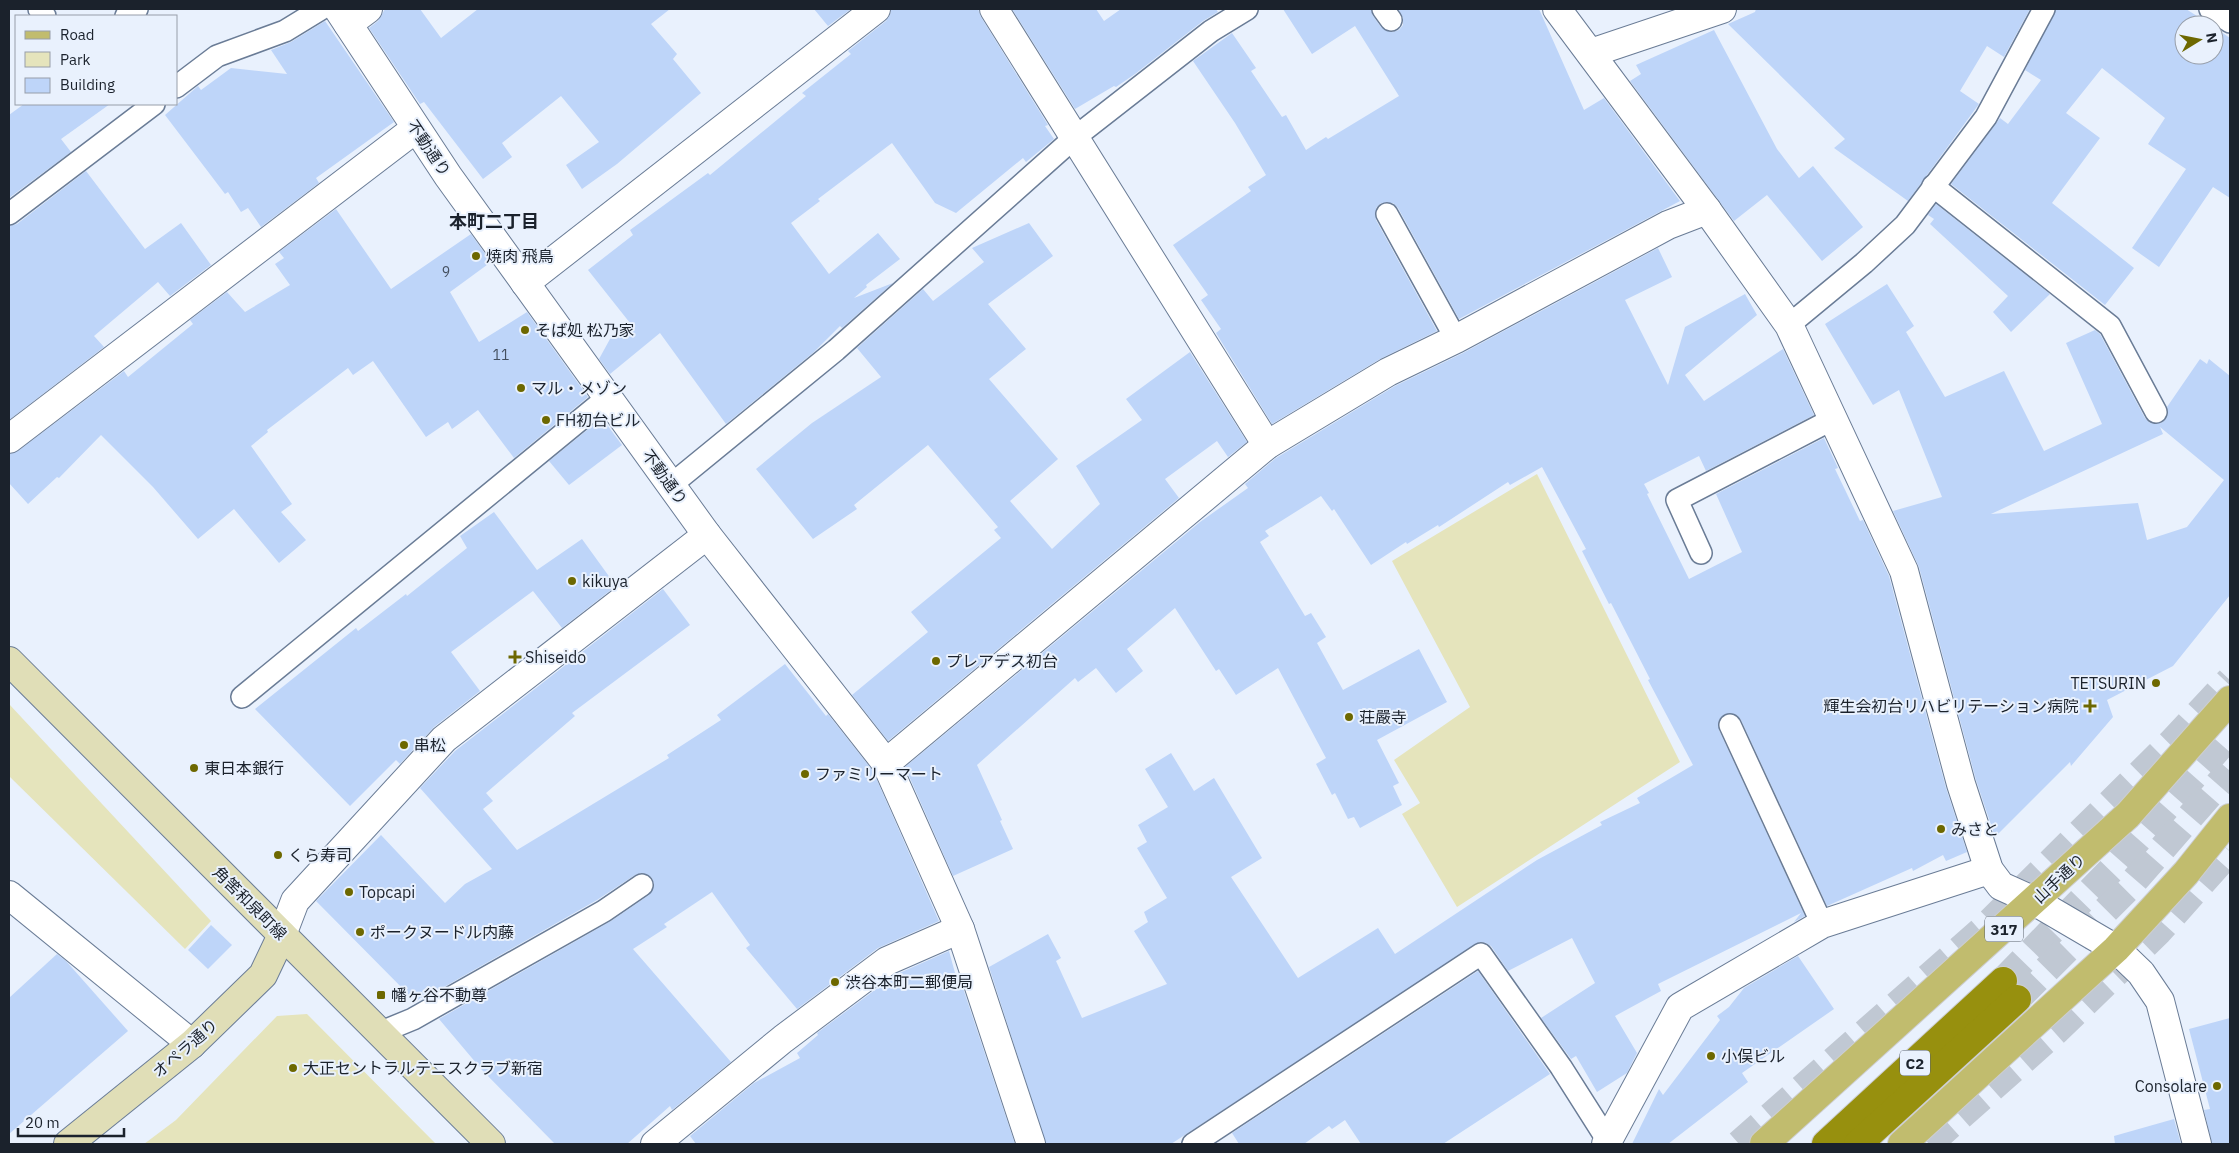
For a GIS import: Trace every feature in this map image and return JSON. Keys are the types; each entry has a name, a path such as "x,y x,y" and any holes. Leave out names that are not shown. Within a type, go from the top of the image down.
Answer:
{"highway":[{"name":"C2","path":"1826,1144 2010,990 1858,1144"}],"main road":[{"name":"角筈和泉町線","path":"9,661 491,1144"},
{"name":"山手通り","path":"1764,1144 2128,815 2230,700"},
{"path":"1902,1144 2116,949 2186,873 2230,818"},
{"name":"オペラ通り","path":"68,1144 192,1044 263,975 282,935"}],"street":[{"path":"525,283 876,9"},
{"path":"1557,9 1707,210 1789,325 1904,571 1961,784 1989,870 2001,886 2034,901 2116,949 2141,973 2160,1001 2198,1144"},
{"path":"1591,53 1722,9"},
{"path":"997,10 1074,138 1267,445"},
{"name":"不動通り","path":"351,14 416,129 525,283 707,535 886,764 960,929 1031,1144"},
{"path":"9,439 416,129"},
{"path":"886,764 1267,445 1388,372 1456,339 1668,225 1707,210"},
{"path":"282,935 295,901 444,739 707,535"},
{"path":"1607,1143 1680,1007 1822,924 1989,870"},
{"path":"9,895 192,1044"},
{"path":"655,1144 783,1039 887,961 960,929"}],"lane":[{"path":"178,85 217,56 285,31 321,9"},
{"path":"671,485 836,350 1074,138 1211,31 1247,9"},
{"path":"1789,325 1864,263 1905,225 1986,117 2044,9"},
{"path":"2210,9 2230,22"},
{"path":"9,214 153,105"},
{"path":"1934,186 2110,326 2156,412"},
{"path":"1387,214 1456,339"},
{"path":"242,696 608,397"},
{"path":"1701,552 1677,500 1833,419"},
{"path":"1730,725 1822,924"},
{"path":"379,1033 413,1018 604,911 642,885"},
{"path":"1193,1144 1481,954 1561,1067 1607,1143"}],"green space":[{"path":"1537,474 1680,762 1457,907 1402,814 1420,803 1394,760 1470,707 1392,561"},
{"path":"9,704 211,921 185,949 9,776"},
{"name":"大正セントラルテニスクラブ新宿","path":"307,1014 436,1144 144,1144 176,1120 277,1016"}],"building":[{"path":"385,9 420,9 441,38 478,9 670,9 651,24 677,54 673,59 701,93 617,164 582,189 566,165 599,142 561,96 502,143 512,157 483,179 424,102 420,104 369,28 378,21"},
{"path":"814,9 851,9 828,26"},
{"path":"891,9 978,9 981,17 1048,125 1045,126 1054,139 1026,162 1023,158 956,213 935,203 892,143 818,199 820,201 791,223 829,274 878,233 900,259 866,285 867,287 854,298 893,283 842,328 840,326 814,352 726,424 660,333 610,374 599,359 610,339 630,323 588,270 633,235 630,230 708,173 710,175 806,96 802,93 851,54 848,51 886,21"},
{"path":"1012,9 1096,9 1104,21 1121,9 1216,9 1218,12 1203,21 1116,87 1114,86 1075,109"},
{"path":"1283,9 1371,9 1373,16 1381,27 1392,32 1399,30 1403,25 1403,18 1398,9 1539,9 1584,110 1604,98 1680,201 1459,319 1398,208 1393,203 1381,203 1376,208 1376,220 1437,331 1380,359 1272,424 1216,333 1221,329 1201,300 1208,295 1173,245 1251,191 1248,187 1266,175 1235,123 1193,61 1232,33 1256,68 1251,71 1282,117 1286,115 1306,150 1326,137 1328,139 1399,96 1355,26 1312,54"},
{"path":"1756,9 2030,9 2004,57 1987,46 1960,91 1979,104 1908,201 1834,148 1845,139 1728,24 1755,12"},
{"path":"2056,9 2186,9 2195,15 2174,15 2174,65 2224,65 2224,34 2230,38 2230,198 2213,187 2159,267 2132,248 2186,169 2148,144 2165,118 2102,68 2066,113 2100,138 2052,203 2134,268 2105,305 1951,184 2000,118 2008,124 2041,80 2025,70"},
{"path":"325,21 394,122 316,178 319,183 261,227 248,208 241,212 228,192 225,194 165,115 198,86 201,90 231,68 287,74 271,50 291,42"},
{"path":"1714,30 1777,149 1799,178 1813,166 1863,227 1822,261 1767,195 1734,221 1630,81 1641,74 1636,65"},
{"path":"23,105 109,105 61,139 71,152 9,198 9,115"},
{"path":"86,171 145,249 181,223 211,265 170,296 158,282 94,336 104,347 9,420 9,226 17,224"},
{"path":"1936,204 2050,294 2011,332 1993,312 2008,296 1930,224 1934,219 1928,215"},
{"path":"336,209 391,289 471,234 491,262 450,292 479,342 527,312 588,397 514,458 478,410 452,429 448,422 426,437 373,361 353,375 348,368 267,430 268,432 251,446 292,504 281,512 306,540 279,563 234,509 198,539 153,487 101,435 59,478 57,477 28,504 9,483 9,454 18,451 124,371 128,377 193,324 190,320 227,292 245,312 290,285 275,264 284,258 279,252"},
{"path":"1029,223 1053,256 988,304 1026,349 989,379 1058,459 1010,501 1052,549 1100,504 1076,466 1142,420 1126,399 1190,352 1247,442 1228,457 1217,441 1165,479 1179,498 888,741 852,695 928,632 911,612 1001,538 994,530 998,527 928,445 854,505 857,509 813,539 756,469 812,423 881,377 857,348 923,289 933,301 984,262 972,248"},
{"path":"1658,248 1672,277 1625,300 1668,385 1685,327 1745,294 1757,315 1685,375 1704,401 1783,349 1814,415 1706,471 1699,456 1644,484 1649,493 1647,494 1689,579 1742,552 1716,494 1824,438 1838,468 1835,469 1860,521 1863,520 1889,576 1946,788 1967,852 1946,861 1943,855 1913,871 1912,868 1827,906 1741,720 1737,715 1725,714 1720,718 1719,730 1805,916 1794,922 1801,913 1658,984 1661,991 1615,1016 1637,1053 1627,1073 1597,1092 1576,1056 1571,1059 1541,1018 1595,983 1572,938 1508,971 1491,946 1480,942 1171,1144 1046,1144 989,967 1048,934 1061,958 1056,961 1082,1018 1167,984 1134,931 1148,922 1144,912 1167,898 1137,848 1147,842 1138,825 1168,807 1145,769 1171,753 1194,791 1214,778 1262,858 1231,877 1298,978 1378,928 1395,954 1537,860 1602,825 1600,822 1640,803 1637,798 1693,765 1648,680 1650,679 1611,603 1609,604 1582,551 1586,549 1542,467 1510,485 1508,482 1439,527 1438,525 1407,544 1406,542 1371,565 1334,509 1332,511 1321,496 1265,531 1269,536 1260,542 1305,616 1311,613 1326,637 1317,643 1343,690 1419,649 1447,702 1377,740 1399,783 1393,786 1402,805 1360,828 1354,817 1348,819 1335,793 1332,795 1316,764 1326,758 1278,668 1236,695 1219,669 1216,671 1175,608 1127,649 1143,671 1116,693 1096,668 1078,682 1075,678 977,765 1013,849 953,876 905,767 1200,522 1248,488 1245,484 1276,458 1395,386 1463,353"},
{"path":"1887,284 1914,326 1906,332 1945,397 2004,371 2044,451 2102,424 2066,343 2095,330 2100,334 2145,418 2150,423 2161,423 2166,419 2167,407 2200,359 2207,364 2209,359 2230,376 2230,595 2173,666 2107,700 2113,717 2071,766 2070,762 1995,837 1976,780 1919,567 1893,511 1942,497 1899,390 1873,405 1825,324","holes":["2160,427 2224,480 2187,527 2147,540 2138,503 1991,514 2163,434"]},
{"path":"602,418 622,445 569,485 549,461"},
{"path":"494,512 537,570 582,539 616,586 562,628 533,591 451,652 480,691 434,727 400,764 396,760 350,806 255,709 356,628 358,631 406,594 407,596 467,548 460,536"},
{"path":"663,589 690,625 572,713 575,716 486,793 493,801 483,809 517,850 669,758 667,755 721,720 717,715 785,664 873,771 939,921 878,948 797,1009 746,948 750,945 712,892 664,924 667,927 633,949 731,1062 672,1110 670,1106 627,1144 555,1144 482,1070 439,1019 611,921 649,895 654,885 652,878 642,873 635,875 597,900 423,999 421,997 416,1002 316,901 381,835 445,903 465,884 492,869 420,788 455,751"},
{"path":"211,925 232,945 208,969 188,950"},
{"path":"949,951 958,984 961,982 1015,1144 696,1144 690,1136 754,1083 800,1058 797,1053 818,1035 817,1033 895,975"},
{"path":"57,954 66,961 128,1031 9,1134 9,998"},
{"path":"1798,956 1834,1009 1742,1073 1748,1082 1668,1144 1632,1144 1659,1089 1663,1095 1720,1020 1717,1016 1729,1007 1744,988"},
{"path":"1478,971 1550,1074 1443,1144 1361,1144 1345,1120 1332,1129 1329,1126 1304,1144 1239,1144 1232,1133"},
{"name":"Consolare","path":"2230,1018 2230,1144 2212,1144 2204,1110 2210,1109 2189,1029"},
{"path":"2174,1119 2181,1144 2115,1144 2114,1136"}],"tunnel":[{"path":"1739,1144 1982,930 2171,743 2230,680"},
{"path":"2003,981 2113,868 2230,735"},
{"path":"2017,999 2127,889 2230,771"},
{"path":"1929,1144 2057,1030 2158,932 2230,851"}],"place":[{"name":"焼肉 飛鳥","path":"476,256"},
{"name":"そば処 松乃家","path":"525,330"},
{"name":"マル・メゾン","path":"521,388"},
{"name":"FH初台ビル","path":"546,420"},
{"name":"kikuya","path":"572,581"},
{"name":"Shiseido","path":"515,657"},
{"name":"プレアデス初台","path":"936,661"},
{"name":"TETSURIN","path":"2156,683"},
{"name":"輝生会初台リハビリテーション病院","path":"2090,706"},
{"name":"荘嚴寺","path":"1349,717"},
{"name":"串松","path":"404,745"},
{"name":"東日本銀行","path":"194,768"},
{"name":"ファミリーマート","path":"805,774"},
{"name":"みさと","path":"1941,829"},
{"name":"くら寿司","path":"278,855"},
{"name":"Topcapi","path":"349,892"},
{"name":"ポークヌードル内藤","path":"360,932"},
{"name":"渋谷本町二郵便局","path":"835,982"},
{"name":"幡ヶ谷不動尊","path":"381,995"},
{"name":"小俣ビル","path":"1711,1056"},
{"name":"大正セントラルテニスクラブ新宿","path":"293,1068"},
{"name":"Consolare","path":"2217,1086"}],"district":[{"name":"本町二丁目","path":"494,221"}]}
